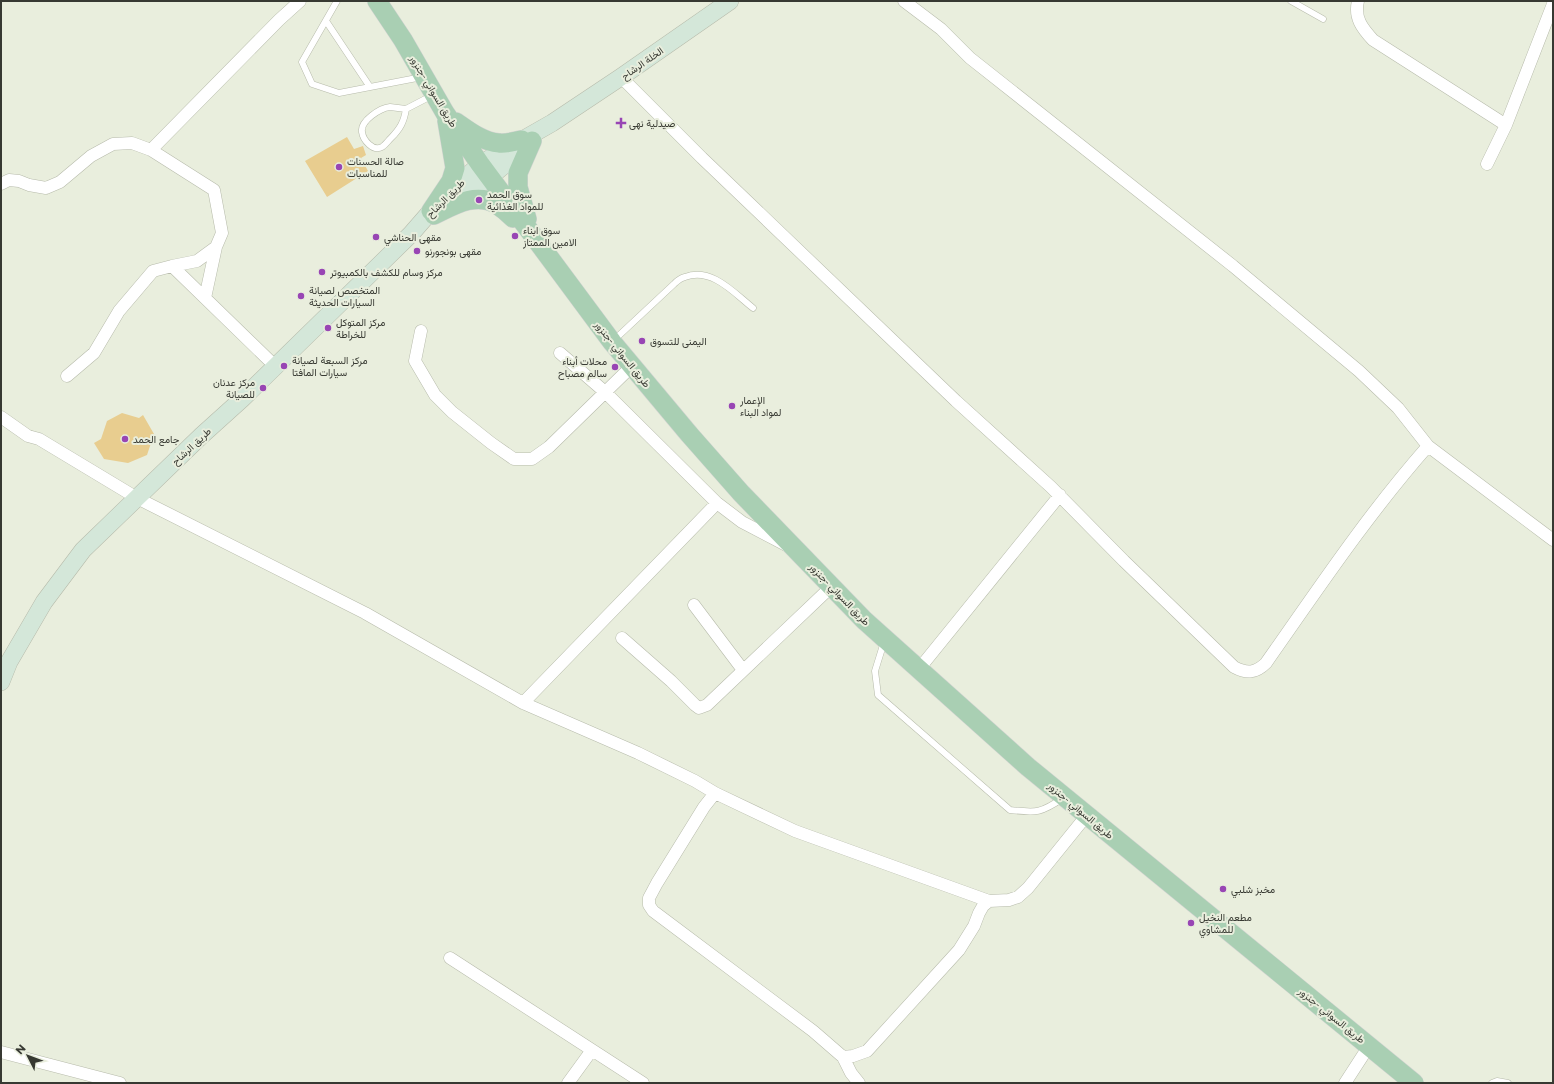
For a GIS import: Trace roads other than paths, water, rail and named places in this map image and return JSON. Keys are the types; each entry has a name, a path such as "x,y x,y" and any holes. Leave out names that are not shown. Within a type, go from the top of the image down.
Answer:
{"main road":[{"name":"طريق السواني -جنزور","path":"377,1 403,40 445,114 612,342 719,468 797,551 864,620 1028,766 1414,1083"},
{"name":"الخلة الرشاح","path":"485,170 730,1"},
{"path":"445,114 469,132 484,140 500,144 527,141 518,173 518,187 525,215 533,234"},
{"path":"432,213 451,181 455,168 445,114"},
{"name":"طريق الرشاح","path":"1,682 9,662 44,602 83,550 432,213 485,170"},
{"path":"432,213 462,202 483,199 496,204 533,234"}],"street":[{"path":"151,150 279,20 300,1"},
{"path":"904,1 941,29 970,58 1233,266 1359,371 1398,408 1428,446 1553,540"},
{"path":"1358,1 1356,8 1358,18 1362,28 1373,40 1506,125"},
{"path":"1487,164 1506,125 1553,4"},
{"path":"621,77 702,158 956,401 1060,495 1124,561 1234,667 1242,671 1252,672 1260,669 1266,663 1346,549 1405,472 1428,446"},
{"path":"1,184 9,180 46,188 60,182 91,156 113,144 132,143 151,150 214,190 222,233 216,247 205,298"},
{"path":"67,376 94,353 119,311 153,271 197,261 216,247"},
{"path":"172,266 275,366"},
{"path":"421,331 415,361 435,395 452,412 491,444 514,459 532,459 549,447 632,366"},
{"path":"560,353 604,392 717,503 742,522 797,551"},
{"path":"1,417 28,436 39,439 137,498 365,613 523,703 638,753 795,831 989,901 1009,900 1018,897 1028,888 1086,815"},
{"path":"919,669 1060,495"},
{"path":"523,703 717,503"},
{"path":"622,638 699,708 707,705 832,586"},
{"path":"694,604 743,670"},
{"path":"715,792 668,865 649,898 649,905 653,911 813,1031 843,1057 850,1073 859,1083"},
{"path":"843,1057 853,1056 867,1051 960,950 974,926 979,913 989,901"},
{"path":"450,958 643,1083"},
{"path":"1345,1083 1369,1046"},
{"path":"568,1083 592,1050"},
{"path":"1,1052 120,1083"}],"lane":[{"path":"337,1 302,62 312,84 339,93 424,76"},
{"path":"1291,1 1322,19"},
{"path":"326,21 370,87"},
{"path":"406,109 404,120 398,132 381,147 375,148 370,145 362,132 362,126 367,120 383,108 390,107 406,109 434,94"},
{"path":"612,342 674,284 685,277 701,275 718,279 753,308"},
{"path":"885,639 875,671 878,695 1010,810 1033,813 1048,808 1065,797"},
{"path":"1492,1083 1497,1081 1508,1083"}],"place":[{"name":"صيدلية نهى","path":"621,123"},
{"name":"صالة الحسنات للمناسبات","path":"339,167"},
{"name":"سوق الحمد للمواد الغذائية","path":"479,200"},
{"name":"سوق ابناء الامين الممتاز","path":"515,236"},
{"name":"مقهى الحناشي","path":"376,237"},
{"name":"مقهى بونجورنو","path":"417,251"},
{"name":"مركز وسام للكشف بالكمبيوتر","path":"322,272"},
{"name":"المتخصص لصيانة السيارات الحديثة","path":"301,296"},
{"name":"مركز المتوكل للخراطة","path":"328,328"},
{"name":"اليمنى للتسوق","path":"642,341"},
{"name":"مركز السبعة لصيانة سيارات المافتا","path":"284,366"},
{"name":"محلات أبناء سالم مصباح","path":"615,367"},
{"name":"مركز عدنان للصيانة","path":"263,388"},
{"name":"الإعمار لمواد البناء","path":"732,406"},
{"name":"جامع الحمد","path":"125,439"},
{"name":"مخبز شلبي","path":"1223,889"},
{"name":"مطعم النخيل للمشاوي","path":"1191,923"}]}
